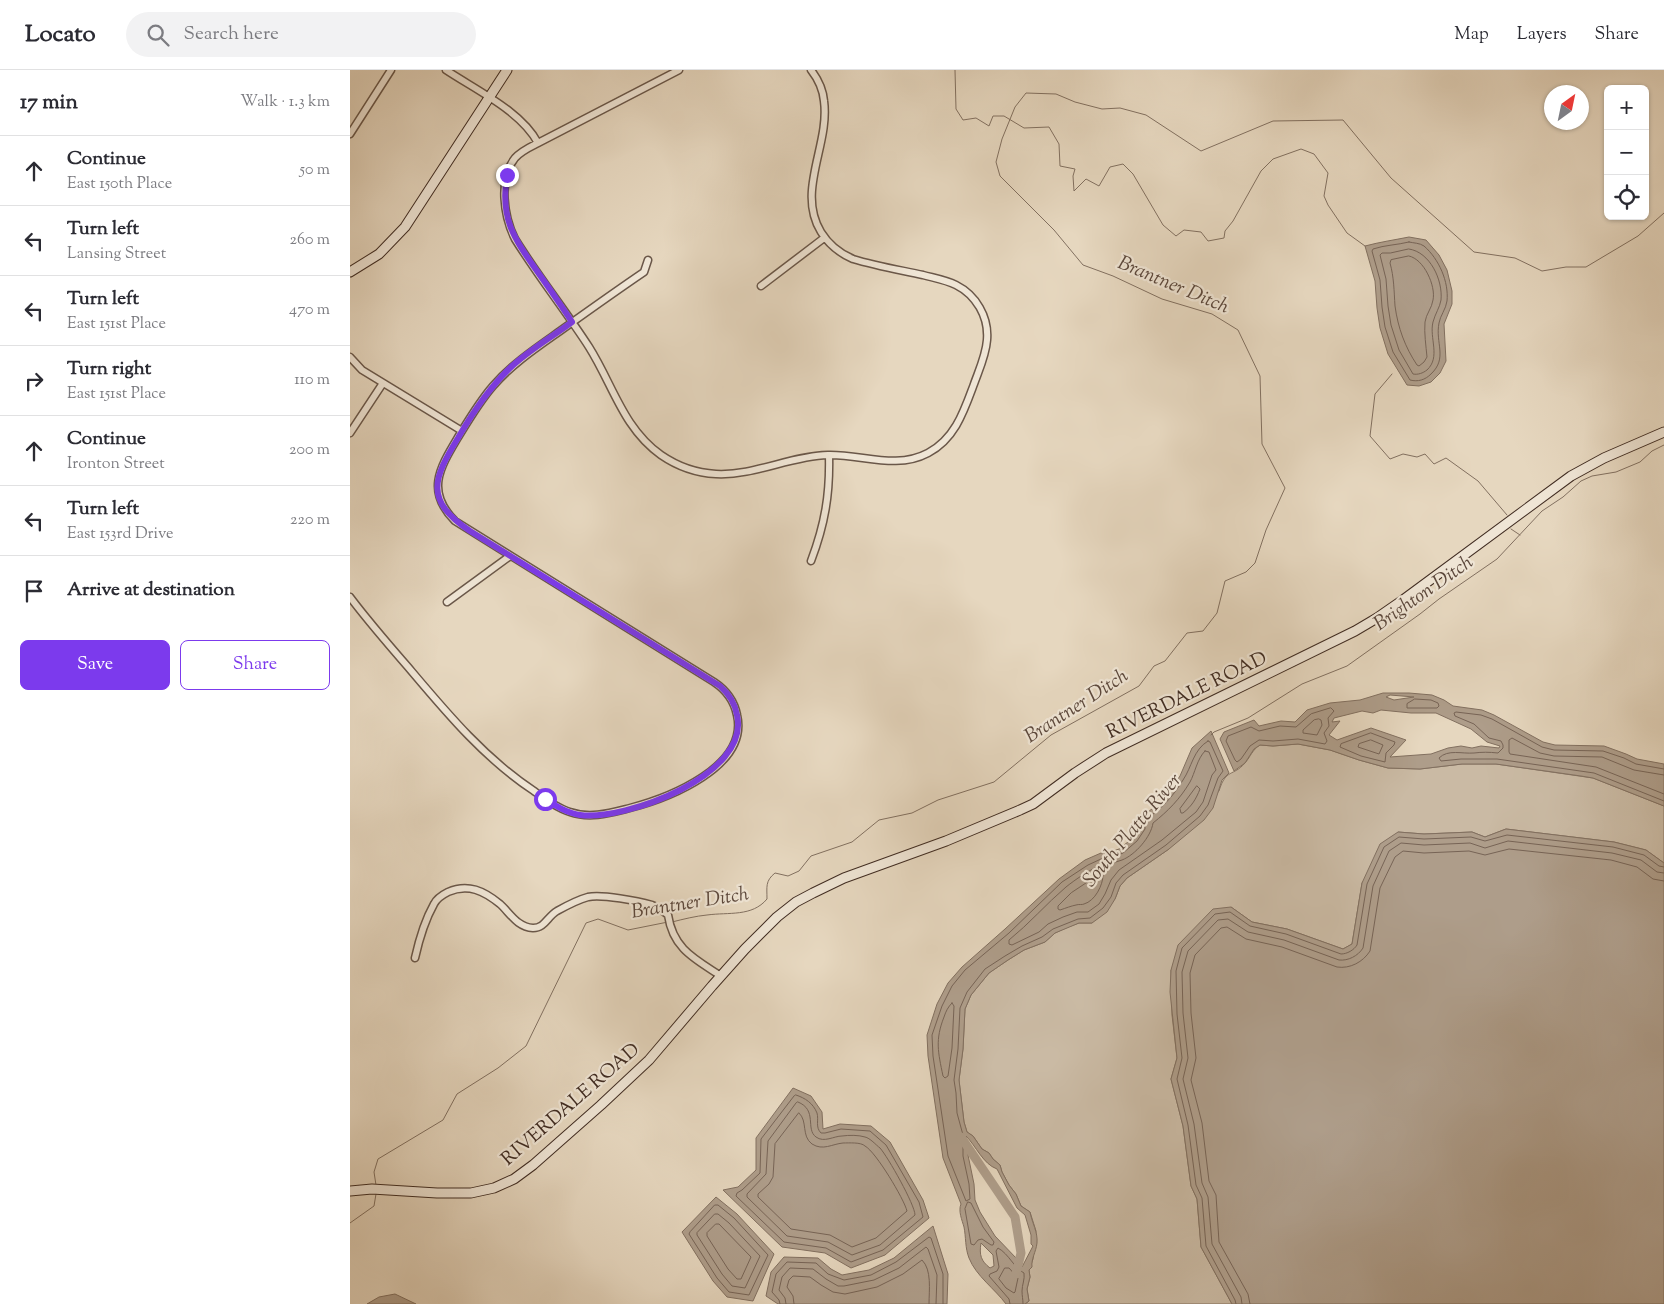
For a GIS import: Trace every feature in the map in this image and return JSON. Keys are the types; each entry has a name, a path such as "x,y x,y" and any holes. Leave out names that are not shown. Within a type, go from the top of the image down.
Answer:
{"street":[{"path":"350,134 391,70"},
{"path":"446,70 522,121 538,143"},
{"path":"350,272 379,254 405,227 508,70"},
{"path":"679,70 538,143 516,157 508,171 505,195 506,214 515,239 597,361 632,427 650,447 672,462 697,472 726,474 744,472 807,457 829,455 899,461 928,453 942,444 961,418 982,361 987,339 986,322 983,313 971,295 957,285 853,259 840,252 824,238 814,217 812,196 823,133 825,102 811,70"},
{"path":"761,286 824,238"},
{"path":"350,596 391,647 490,758 562,809 580,815 606,814 649,803 696,781 712,769 728,752 737,734 738,720 732,701 720,686 455,521 446,512 441,501 437,483 444,461 487,392 518,361 644,272 648,260"},
{"path":"350,358 362,370 462,431"},
{"path":"350,433 383,383"},
{"name":"RIVERDALE ROAD","path":"350,1191 377,1189 471,1193 494,1188 514,1179 533,1165 649,1060 721,976 771,923 804,897 844,878 955,837 1026,808 1106,753 1355,631 1403,600 1571,476 1604,458 1664,432"},
{"path":"811,561 825,517 830,485 829,455"},
{"path":"447,602 510,556"},
{"path":"415,958 419,941 434,903 440,896 457,888 467,887 481,892 501,905 518,922 534,928 543,925 555,912 589,897 604,897 652,905 660,908 668,915 669,922 685,952 721,976"}],"shaded area":[{"path":"1298,744 1330,750 1388,768 1420,769 1462,764 1496,764 1593,778 1664,806 1664,863 1646,850 1614,842 1506,829 1485,837 1472,832 1424,834 1398,832 1362,883 1352,944 1343,949 1287,929 1252,922 1231,907 1171,970 1172,1015 1177,1058 1171,1079 1183,1126 1191,1186 1197,1199 1201,1247 1232,1304 1025,1304 1029,1301 1027,1289 1036,1231 1030,1212 1021,1206 1000,1165 967,1132 964,1122 959,1080 965,1009 971,995 989,973 1024,950 1045,942 1055,933 1068,927 1079,923 1092,923 1115,899 1120,886 1127,878 1169,849 1219,791 1224,779 1241,767 1257,747 1260,745"}],"water":[{"path":"1409,237 1426,240 1439,255 1447,270 1452,291 1452,304 1444,324 1446,361 1440,373 1431,382 1419,386 1407,385 1388,354 1380,328 1375,281 1365,246"},
{"path":"1383,693 1432,695 1453,706 1482,710 1494,715 1543,742 1555,745 1604,746 1637,759 1664,764 1664,806 1593,778 1496,764 1462,764 1420,769 1388,768 1330,750 1298,744 1260,745 1254,749 1245,763 1234,771 1220,739 1224,732 1254,720 1259,726 1281,721 1295,722 1307,710 1330,703 1360,700","holes":["1390,695 1414,697 1394,700 1386,697","1381,710 1436,713 1471,729 1487,742 1500,746 1499,748 1461,746 1431,754 1390,757 1406,740 1371,728 1337,740 1329,735 1340,721 1332,722 1334,718 1362,711 1373,713"]},
{"path":"1211,731 1229,773 1222,780 1213,808 1204,820 1169,849 1127,878 1120,886 1107,912 1092,923 1079,923 1055,933 1045,942 1024,950 989,973 971,995 965,1009 959,1080 967,1132 1000,1165 1021,1206 1030,1212 1037,1235 1032,1267 1029,1270 1030,1277 1027,1289 1029,1301 1025,1304 1006,1304 972,1265 960,1213 961,1204 943,1158 928,1056 927,1035 937,1004 948,983 962,967 1059,879 1085,860 1101,853 1105,854 1119,849 1133,838 1142,825 1133,825 1138,819 1163,801 1180,776 1192,748","holes":["966,1136 984,1159 997,1169 1017,1208 1025,1215 1033,1246 1022,1267 995,1236 980,1212 975,1200","981,1243 993,1255 994,1266 990,1268 981,1257"]},
{"path":"1506,829 1614,842 1646,850 1664,863 1664,1304 1232,1304 1201,1247 1197,1199 1191,1186 1183,1126 1171,1079 1177,1058 1170,992 1171,970 1178,945 1213,909 1231,907 1252,922 1287,929 1343,949 1352,944 1362,883 1380,844 1398,832 1424,834 1472,832 1485,837"},
{"path":"793,1088 811,1096 822,1112 823,1129 840,1124 871,1126 890,1142 923,1200 929,1218 885,1255 851,1268 825,1253 782,1247 723,1190 738,1187 756,1170 756,1138"},
{"path":"716,1197 737,1214 774,1254 753,1301 727,1297 713,1281 682,1232"},
{"path":"933,1226 948,1274 947,1304 778,1304 766,1296 771,1272 784,1257 818,1258 842,1275 869,1270 894,1258"},
{"path":"395,1294 416,1304 367,1304 379,1297"}],"waterway":[{"path":"955,70 956,109 963,120 976,118 989,126 993,116 1004,116 1024,128 1049,127 1059,144 1060,166 1075,169 1073,176 1074,191 1086,179 1099,186 1110,167 1123,164 1133,174 1163,225 1176,236 1184,230 1201,232 1208,241 1224,238 1225,231 1233,221 1261,171 1273,159 1301,149 1314,154 1328,173 1324,196 1328,205 1347,233 1365,246"},
{"name":"Brantner Ditch","path":"672,922 699,916 740,913 754,909 767,899 768,882 775,873 788,876 799,871 811,856 852,842 879,820 912,813 938,800 994,782 1051,735 1139,686 1154,666 1165,661 1187,633 1203,631 1217,613 1225,581 1246,572 1255,563 1266,530 1285,488 1262,444 1260,376 1238,330 1212,314 1162,299 1113,276 1083,265 1054,230 1000,176 996,162 1002,139 1015,107 1026,93 1056,94 1075,102 1102,109 1120,108 1146,115 1201,151 1273,121 1343,120 1391,178 1474,252 1515,258 1542,271 1566,267 1586,267 1638,236 1664,213"},
{"path":"1392,374 1375,394 1370,436 1390,459 1403,454 1417,457 1425,454 1434,464 1446,458 1478,481 1507,515"},
{"name":"Brighton Ditch","path":"1211,735 1248,718 1302,684 1347,666 1497,559 1542,511 1563,497 1581,481 1592,476 1616,472 1640,462 1652,451 1664,445"},
{"path":"1511,529 1520,535"},
{"name":"Brantner Ditch","path":"376,1185 374,1172 378,1159 443,1120 457,1094 498,1068 526,1046 586,923 598,919 628,930 668,922"},
{"name":"South Platte River","path":"961,1137 1015,1217 1021,1253 1016,1274"},
{"name":"Brantner Ditch","path":"350,1223 374,1206 376,1194"}],"route":[{"path":"507,175 505,206 512,233 572,322 518,361 487,392 441,466 437,483 443,507 455,521 470,531 720,686 729,695 738,718 735,740 724,758 704,776 660,799 606,814 580,815 568,812 545,799"}]}
